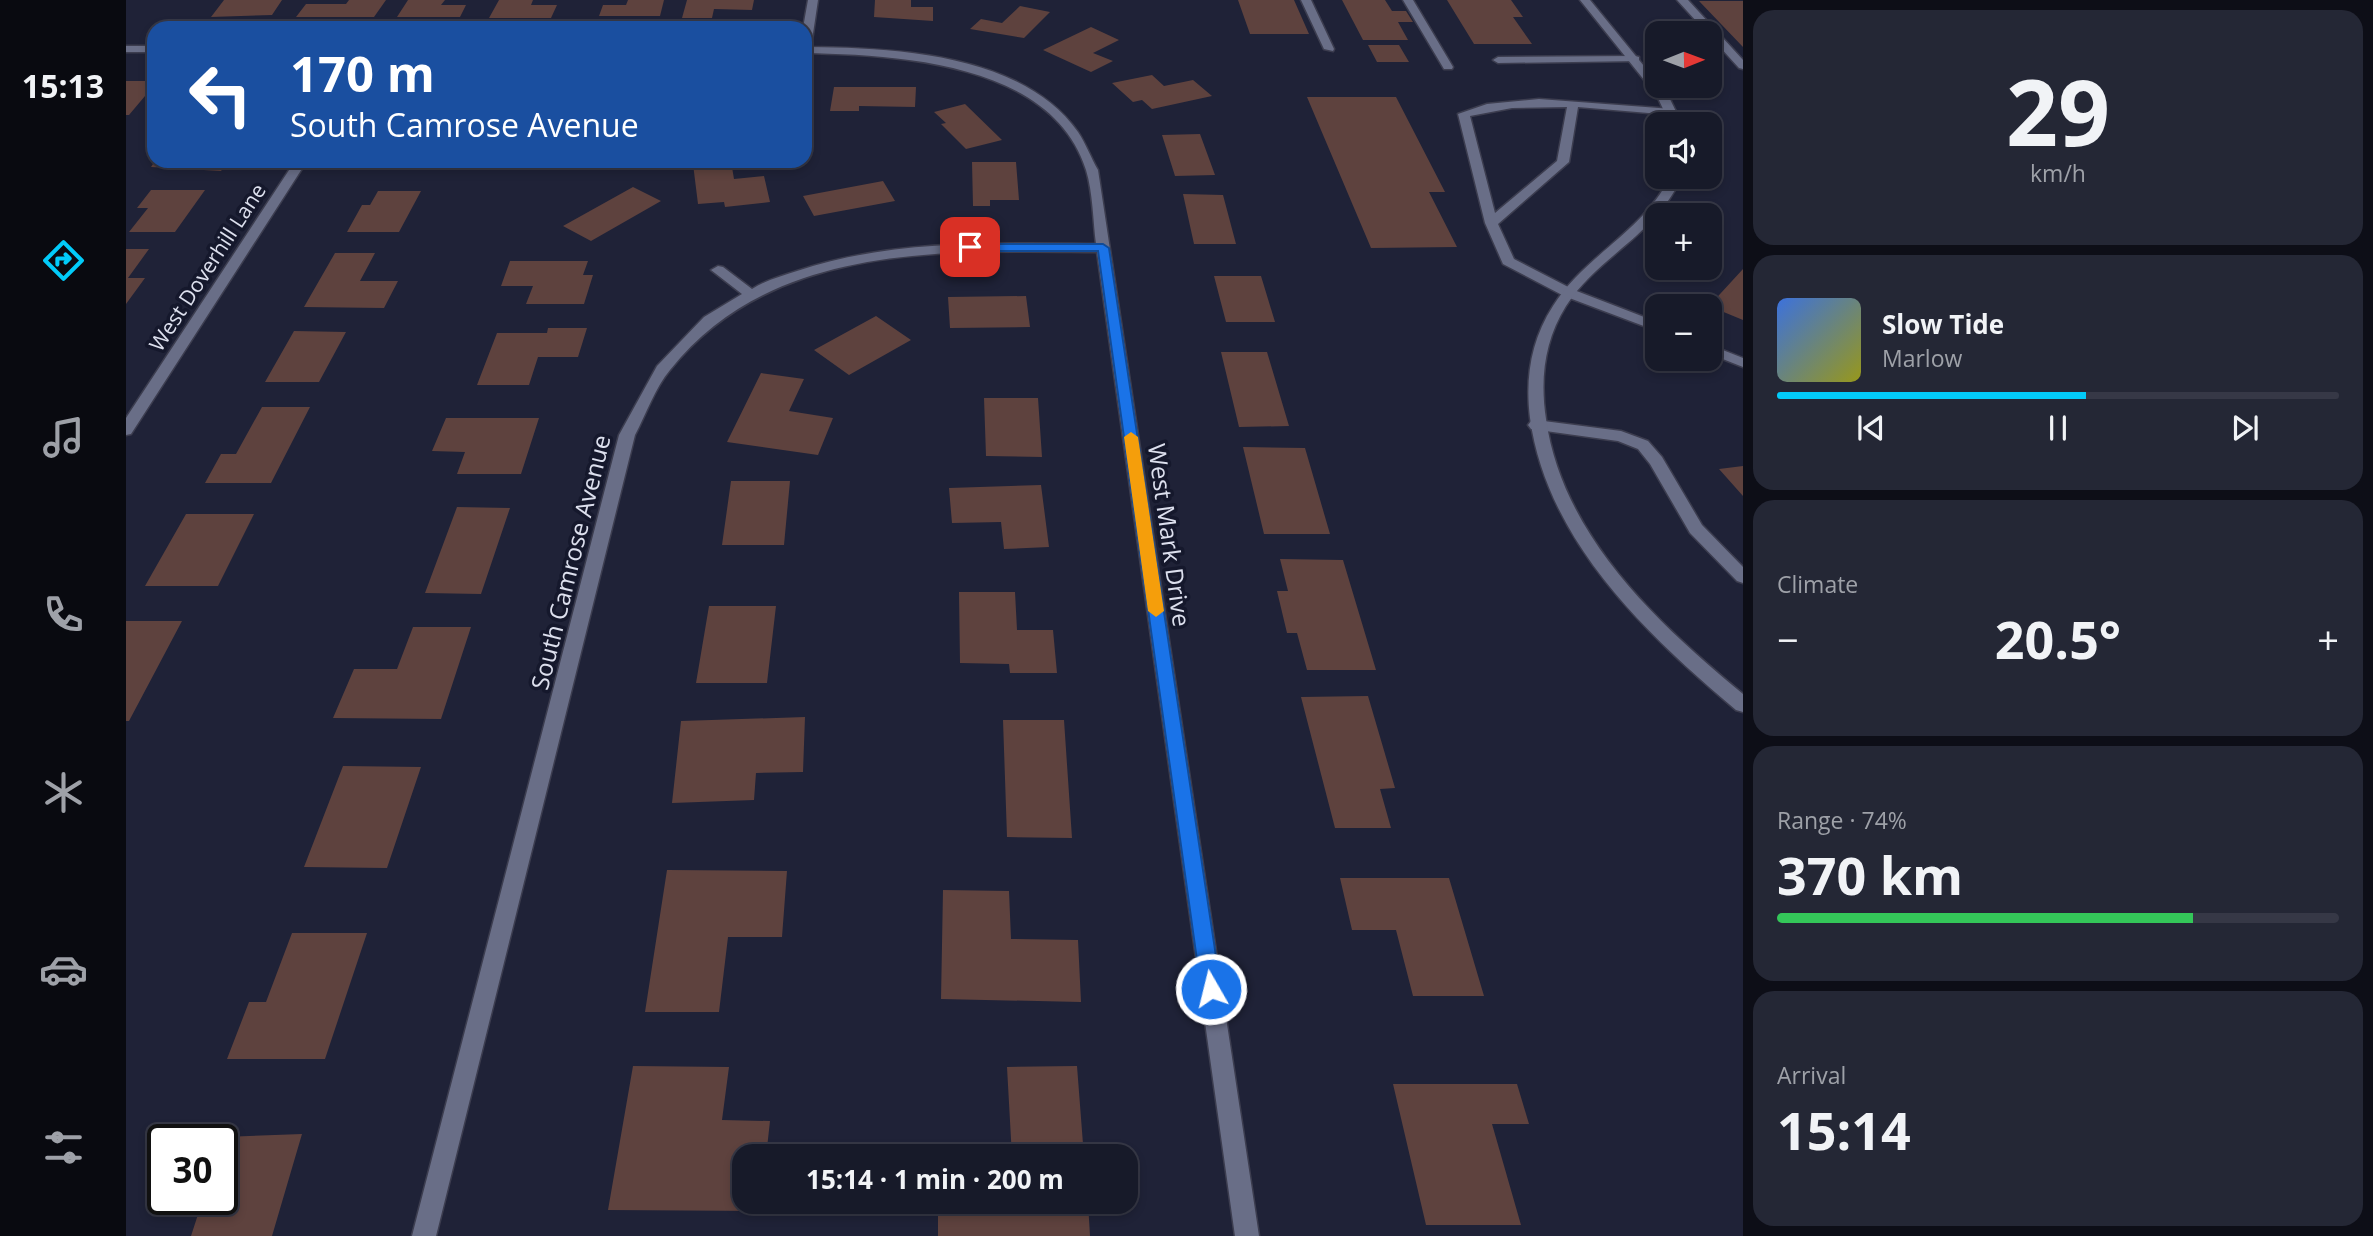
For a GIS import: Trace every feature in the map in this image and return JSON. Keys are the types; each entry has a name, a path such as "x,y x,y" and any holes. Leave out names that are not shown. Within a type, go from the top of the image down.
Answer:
{"street":[{"name":"West Mark Drive","path":"810,21 813,0"},
{"path":"1306,0 1329,49"},
{"path":"1408,0 1448,66"},
{"path":"1585,0 1635,59 1670,112"},
{"path":"1682,0 1743,65"},
{"path":"126,49 147,49"},
{"name":"West Mark Drive","path":"812,49 872,51 924,57 994,77 1028,93 1056,113 1076,135 1085,150 1092,170 1247,1236"},
{"path":"1498,60 1635,59"},
{"path":"1645,114 1573,104 1487,106 1464,114 1491,223 1508,261 1569,293 1645,322"},
{"path":"1491,223 1563,162 1573,104"},
{"name":"West Doverhill Lane","path":"126,430 296,168"},
{"path":"1672,189 1653,215 1569,293 1539,350 1535,377 1536,425 1551,476 1578,526 1616,582 1702,672 1743,705"},
{"name":"South Camrose Avenue","path":"424,1236 626,435 638,406 663,364 695,331 752,295 830,263 878,254 943,247 1103,248"},
{"path":"718,270 752,295"},
{"path":"1722,354 1743,363"},
{"path":"1536,425 1621,436 1643,445 1656,461 1696,528 1743,577"}],"building":[{"path":"224,0 282,0 272,15 211,17"},
{"path":"349,0 386,0 374,17 296,17 306,4 346,4"},
{"path":"408,0 445,0 441,5 466,5 460,17 397,17"},
{"path":"499,0 533,0 531,5 557,5 551,18 489,18"},
{"path":"628,0 664,0 660,16 599,16 603,5 626,5"},
{"path":"687,0 754,0 752,10 714,9 712,18 682,18"},
{"path":"875,0 911,0 911,7 933,7 933,21 874,17"},
{"path":"1238,0 1294,0 1309,34 1250,34"},
{"path":"1342,0 1385,0 1392,11 1406,11 1413,22 1398,22 1408,40 1363,40"},
{"path":"1447,0 1511,0 1523,17 1513,17 1532,44 1474,44"},
{"path":"1699,1 1743,1 1743,47 1722,25 1722,21 1718,21"},
{"path":"1020,6 1050,12 1024,38 970,29 981,19 1002,23"},
{"path":"1091,27 1119,40 1093,53 1113,61 1091,72 1043,50"},
{"path":"1368,45 1399,45 1409,62 1377,62"},
{"path":"1152,75 1164,86 1193,80 1212,96 1152,109 1142,100 1133,102 1112,83"},
{"path":"126,81 147,81 147,96 126,115"},
{"path":"834,87 916,87 915,107 859,106 859,111 830,111"},
{"path":"1307,97 1396,97 1445,192 1429,192 1457,247 1371,248"},
{"path":"965,104 1002,140 966,149 941,124 946,123 934,112"},
{"path":"1200,134 1215,175 1175,176 1162,135"},
{"path":"972,162 1016,162 1019,200 990,200 990,206 973,206"},
{"path":"168,168 223,168 221,171"},
{"path":"379,168 421,168 420,170 378,170"},
{"path":"694,168 732,168 734,179 764,176 770,202 725,207 724,202 698,204"},
{"path":"883,181 895,201 814,216 803,196"},
{"path":"633,187 661,201 591,241 563,226"},
{"path":"151,190 205,190 175,232 129,232 148,208 137,208"},
{"path":"378,191 421,191 399,232 347,232 362,205 370,205"},
{"path":"1183,194 1223,195 1236,244 1194,244"},
{"path":"126,249 149,249 128,278 145,278 126,304"},
{"path":"335,253 375,253 360,281 398,281 384,308 304,307"},
{"path":"510,261 588,261 583,275 593,275 584,304 526,304 533,286 501,286"},
{"path":"1743,269 1743,320 1722,311 1720,294"},
{"path":"1214,276 1261,276 1275,322 1226,322"},
{"path":"1026,296 1030,327 950,328 948,297"},
{"path":"876,316 911,340 849,375 814,350"},
{"path":"548,328 587,328 578,357 538,357 529,385 477,385 497,333 547,333"},
{"path":"294,331 346,332 319,382 265,382"},
{"path":"1221,352 1267,352 1289,426 1239,427"},
{"path":"761,373 804,379 789,411 833,418 818,455 727,442"},
{"path":"984,398 1038,398 1042,457 986,456"},
{"path":"262,407 310,407 271,483 205,483 221,454 236,454"},
{"path":"446,418 539,418 521,474 457,474 465,452 432,451"},
{"path":"1243,447 1305,448 1330,534 1264,534"},
{"path":"1743,466 1743,496 1719,469"},
{"path":"731,481 790,481 784,545 722,545"},
{"path":"1041,485 1049,547 1004,549 1001,522 952,523 949,488"},
{"path":"457,507 510,508 481,594 425,593"},
{"path":"186,514 254,514 218,586 145,586"},
{"path":"1280,559 1343,560 1376,670 1307,670 1297,633 1287,633 1277,591 1288,591"},
{"path":"959,592 1015,592 1017,630 1053,630 1057,673 1010,673 1009,664 960,663"},
{"path":"709,606 776,606 767,683 696,683"},
{"path":"126,621 182,621 129,721 126,721"},
{"path":"413,627 471,627 441,719 333,718 354,669 397,669"},
{"path":"1368,696 1395,788 1380,789 1391,828 1335,828 1301,697"},
{"path":"805,717 803,772 756,773 754,800 672,803 681,721"},
{"path":"1003,720 1064,720 1072,838 1007,837"},
{"path":"343,766 421,767 387,868 304,867"},
{"path":"667,870 787,871 782,937 728,937 719,1012 645,1012"},
{"path":"1340,878 1449,878 1484,996 1413,996 1396,930 1352,930"},
{"path":"943,890 1009,891 1011,939 1078,940 1081,1002 941,999"},
{"path":"292,933 367,933 325,1059 227,1059 249,1002 266,1002"},
{"path":"633,1066 729,1067 722,1120 770,1121 767,1144 732,1144 732,1211 608,1210"},
{"path":"1077,1066 1083,1144 1011,1144 1007,1067"},
{"path":"1393,1084 1517,1084 1529,1124 1492,1124 1521,1225 1426,1225"},
{"path":"302,1134 272,1236 191,1236 198,1215 238,1215 238,1136"},
{"path":"938,1214 1089,1214 1090,1236 938,1236"}],"slow traffic":[{"path":"1131,437 1156,611"}],"route":[{"path":"970,247 1103,248 1211,989"}]}
